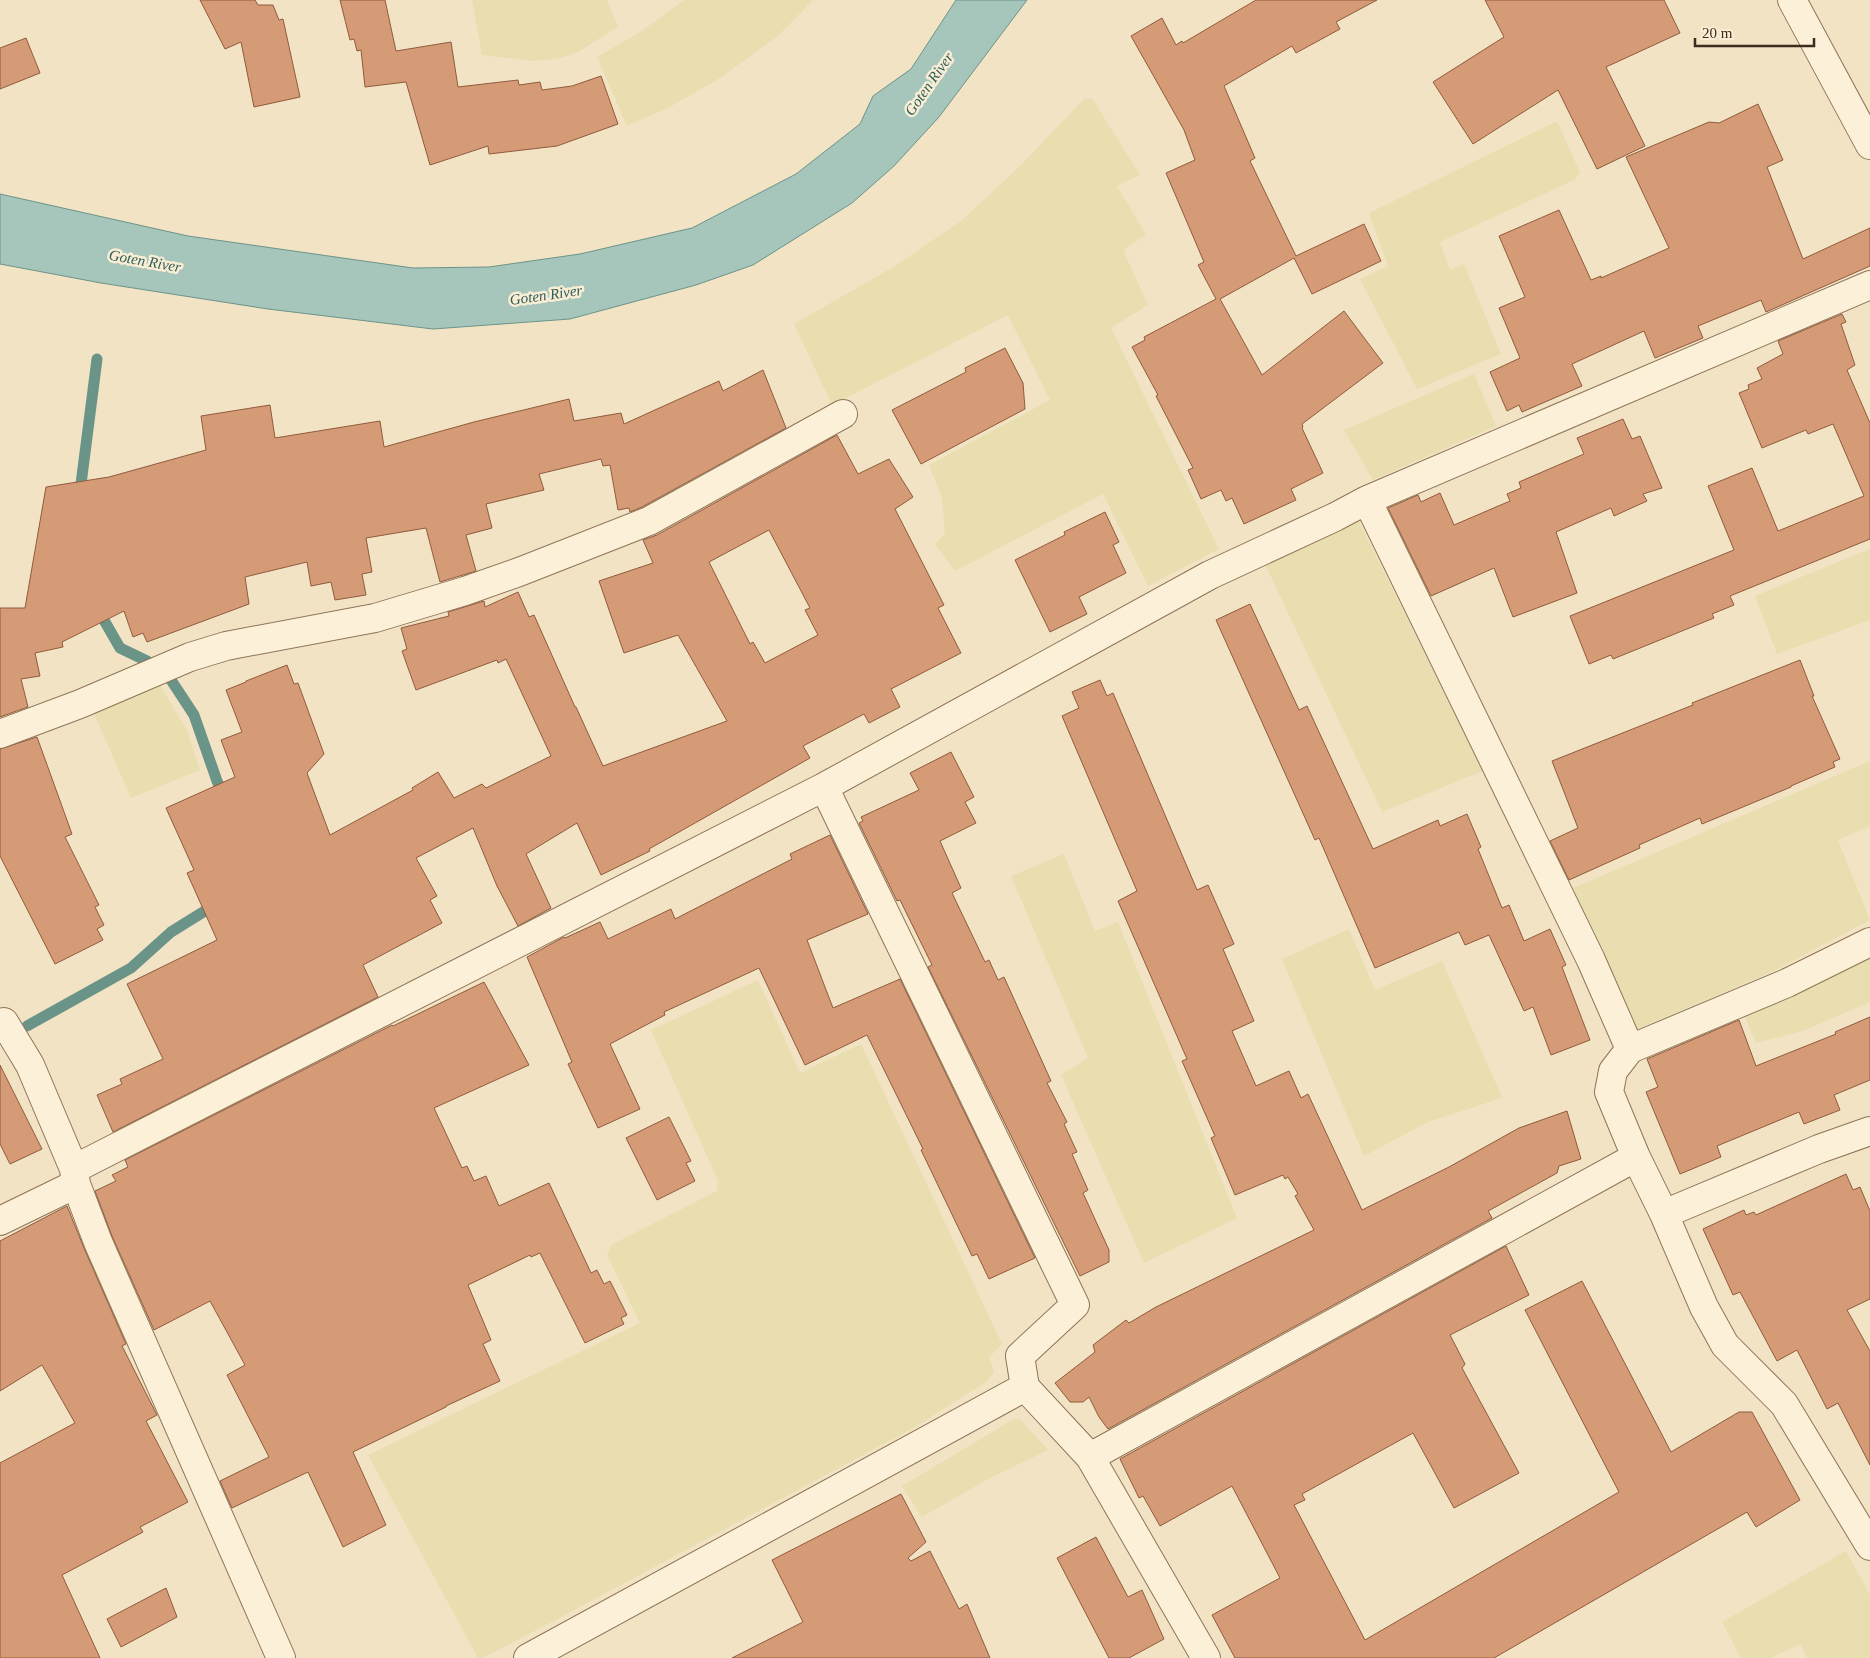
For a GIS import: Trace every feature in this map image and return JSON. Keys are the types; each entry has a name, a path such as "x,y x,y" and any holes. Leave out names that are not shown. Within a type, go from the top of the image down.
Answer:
{"street":[{"path":"1792,0 1870,145"},
{"path":"0,1221 75,1176 824,787 1210,575 1335,517 1367,500 1870,285"},
{"path":"0,734 80,704 190,657 226,646 375,618 466,592 519,572 649,521 691,496 843,414"},
{"path":"1367,500 1591,960 1630,1049"},
{"path":"824,787 1076,1305 1020,1356 1025,1387 1090,1457 1206,1658"},
{"path":"1870,942 1787,983 1630,1049 1613,1072 1609,1092 1636,1157 1664,1214 1704,1307 1725,1345 1784,1404 1870,1546"},
{"path":"1,1019 30,1065 75,1176 98,1242 281,1658"},
{"path":"1664,1214 1820,1149 1870,1131"},
{"path":"1090,1457 1636,1157"},
{"path":"528,1658 1025,1387"}],"shaded area":[{"path":"472,0 607,0 618,27 578,52 557,59 533,61 482,55"},
{"path":"684,0 813,0 777,37 720,78 668,108 627,126 597,57 640,32"},
{"path":"1092,98 1140,175 1117,186 1146,235 1123,250 1148,305 1111,328 1219,549 1148,586 1103,494 955,571 935,544 945,533 942,498 929,465 1050,400 1008,315 832,405 794,324 895,266 961,221 1019,167 1084,99"},
{"path":"1557,121 1580,173 1574,180 1440,242 1450,270 1464,264 1501,354 1417,389 1360,279 1388,266 1369,213"},
{"path":"1474,374 1496,426 1373,480 1344,430"},
{"path":"1355,514 1483,771 1382,812 1263,560"},
{"path":"1870,549 1870,620 1777,654 1755,596"},
{"path":"159,684 187,730 200,770 131,798 92,709"},
{"path":"1870,761 1870,826 1838,840 1870,920 1770,973 1632,1031 1566,891"},
{"path":"1064,854 1095,931 1118,922 1237,1218 1144,1263 1061,1075 1088,1058 1011,876"},
{"path":"1349,929 1375,990 1442,961 1502,1097 1430,1121 1364,1156 1282,959"},
{"path":"1870,954 1870,1002 1803,1031 1756,1043 1742,1010"},
{"path":"758,980 800,1073 861,1044 1002,1344 989,1357 994,1372 986,1382 917,1426 550,1623 483,1658 478,1658 368,1455 640,1323 607,1255 611,1245 717,1191 718,1181 651,1030"},
{"path":"1014,1419 1020,1419 1048,1450 988,1479 922,1517 902,1486"},
{"path":"1846,1551 1870,1595 1870,1658 1807,1658 1800,1644 1771,1658 1741,1658 1722,1622"}],"water":[{"name":"Goten River","path":"956,0 1027,0 939,117 894,166 852,203 753,265 696,285 570,319 433,329 268,309 101,283 0,264 0,194 188,236 413,268 489,267 580,254 692,228 796,174 860,124 873,96 911,69"}],"building":[{"path":"200,0 255,0 258,5 273,5 279,20 283,19 300,97 254,107 241,42 225,49"},
{"path":"340,0 385,0 396,51 451,42 458,87 518,80 519,85 540,82 542,90 572,86 601,76 618,124 557,146 489,154 488,146 430,165 406,82 365,87 361,50 357,51 354,39 350,40"},
{"path":"1256,0 1377,0 1336,22 1340,29 1296,53 1292,46 1224,86 1255,158 1250,161 1296,256 1364,224 1381,261 1312,294 1294,258 1220,299 1262,375 1344,311 1383,363 1302,424 1302,428 1323,473 1291,489 1296,500 1244,524 1232,498 1226,501 1221,490 1201,499 1188,470 1193,468 1156,396 1158,395 1132,347 1145,340 1144,337 1216,299 1198,265 1204,262 1166,173 1195,160 1184,130 1131,36 1162,18 1176,45 1182,41 1183,43"},
{"path":"1485,0 1664,0 1680,33 1606,67 1645,146 1597,169 1558,90 1473,144 1433,82 1504,37"},
{"path":"26,38 40,73 0,89 0,48"},
{"path":"1758,104 1783,160 1767,167 1803,259 1870,228 1870,266 1766,312 1761,300 1698,326 1703,338 1655,358 1644,331 1572,364 1582,386 1522,412 1519,405 1507,411 1490,372 1520,358 1499,308 1525,297 1499,236 1559,210 1591,280 1601,276 1601,278 1669,248 1626,157 1709,122 1719,123"},
{"path":"1842,314 1846,322 1841,324 1855,365 1847,370 1870,423 1870,539 1730,596 1734,605 1712,614 1714,618 1613,659 1611,655 1589,664 1570,616 1734,550 1708,486 1752,468 1778,531 1864,496 1833,424 1808,434 1806,430 1762,448 1739,393 1749,389 1748,385 1762,379 1757,368 1783,354 1778,341"},
{"path":"1005,348 1023,383 1025,409 921,464 892,410 966,372 965,368"},
{"path":"763,370 786,428 642,507 630,512 629,508 618,510 610,465 603,466 601,459 539,474 544,490 486,504 492,528 466,535 476,571 440,582 426,528 366,538 372,572 362,574 366,595 335,600 331,582 311,586 307,562 245,577 249,604 147,642 143,633 133,637 124,611 62,642 63,647 35,653 40,676 21,679 28,707 0,717 0,608 25,608 46,487 109,477 206,450 201,416 270,405 275,438 380,421 384,447 474,422 569,399 574,421 621,413 624,424 719,381 723,391"},
{"path":"1623,419 1632,439 1640,436 1662,488 1643,494 1647,501 1614,516 1611,508 1556,532 1577,593 1513,617 1494,568 1431,596 1388,508 1418,495 1421,502 1440,493 1454,525 1510,501 1507,494 1521,488 1519,482 1584,454 1577,438"},
{"path":"837,435 858,474 889,459 913,497 895,509 944,605 938,608 961,653 891,689 900,707 869,723 864,714 803,746 810,758 649,849 650,851 601,875 577,823 526,854 551,908 518,926 497,886 473,828 416,858 437,896 430,900 442,923 363,965 378,997 113,1132 97,1095 122,1084 120,1079 163,1059 127,984 217,940 187,873 194,870 166,808 235,777 221,740 242,732 226,690 287,665 294,684 298,683 324,754 307,773 330,835 413,790 412,788 438,772 454,798 482,784 486,788 551,756 506,659 498,663 497,660 416,690 402,651 407,649 401,628 449,616 448,612 484,601 485,607 518,592 529,617 534,615 603,766 727,721 678,635 624,653 599,581 653,563 643,540 657,535","holes":["769,530 810,608 805,610 818,635 765,663 753,642 750,644 709,562"]},
{"path":"1105,512 1119,542 1113,545 1126,573 1079,597 1087,614 1050,632 1015,560 1065,535 1064,532"},
{"path":"1250,604 1299,710 1307,706 1373,849 1438,820 1440,826 1467,814 1481,847 1478,849 1502,908 1509,905 1524,941 1550,929 1566,965 1562,967 1590,1040 1551,1055 1533,1007 1524,1011 1489,935 1465,945 1459,932 1375,968 1319,838 1315,840 1216,620"},
{"path":"1800,660 1814,696 1812,696 1840,759 1833,762 1835,767 1702,824 1700,818 1639,845 1640,848 1569,880 1550,841 1578,828 1552,761"},
{"path":"1100,680 1107,696 1113,693 1197,890 1208,885 1234,944 1223,949 1254,1021 1232,1031 1256,1086 1289,1071 1301,1098 1308,1094 1362,1210 1449,1167 1519,1128 1567,1111 1581,1159 1559,1166 1557,1173 1488,1211 1492,1218 1108,1429 1099,1417 1089,1397 1083,1402 1070,1402 1055,1383 1095,1352 1093,1345 1126,1320 1129,1323 1156,1307 1314,1230 1295,1196 1298,1194 1288,1177 1285,1179 1283,1175 1235,1195 1211,1138 1215,1136 1182,1061 1187,1059 1118,901 1137,891 1062,716 1079,708 1072,692"},
{"path":"37,737 72,834 65,837 99,905 95,907 104,925 97,929 103,940 55,964 0,856 0,749"},
{"path":"951,752 974,797 965,802 976,823 940,841 961,888 952,893 985,962 989,960 998,980 1004,977 1051,1081 1047,1083 1067,1122 1064,1124 1077,1152 1072,1154 1088,1190 1083,1193 1109,1250 1109,1262 1080,1276 928,967 932,965 900,900 897,901 859,823 863,821 861,817 919,790 910,773"},
{"path":"830,835 868,914 807,940 833,1008 900,979 1035,1258 989,1279 977,1254 972,1256 921,1150 923,1149 867,1035 805,1065 759,968 664,1012 665,1015 610,1044 640,1109 598,1128 568,1064 572,1062 527,957 564,937 600,922 608,939 671,909 675,919 792,859 790,854"},
{"path":"484,982 529,1065 434,1108 462,1168 467,1166 474,1181 486,1176 499,1206 549,1183 591,1273 597,1270 604,1284 610,1281 627,1315 621,1318 624,1324 585,1343 540,1253 531,1257 530,1255 468,1285 491,1340 483,1344 500,1381 353,1452 386,1525 343,1547 308,1472 232,1508 220,1481 269,1457 227,1375 245,1365 210,1301 154,1330 112,1236 95,1191 116,1181 112,1175 128,1167 125,1160 392,1025"},
{"path":"1870,1017 1870,1080 1834,1095 1840,1110 1804,1124 1799,1112 1717,1146 1721,1157 1680,1174 1646,1092 1658,1087 1647,1059 1739,1020 1756,1066 1836,1034 1835,1032"},
{"path":"0,1065 42,1149 10,1164 0,1144"},
{"path":"669,1117 691,1161 686,1163 695,1181 657,1200 626,1138"},
{"path":"1846,1174 1853,1190 1860,1187 1870,1211 1870,1299 1847,1310 1870,1351 1870,1465 1838,1403 1827,1409 1797,1350 1777,1361 1740,1292 1733,1295 1703,1229 1744,1210 1746,1215 1754,1212 1756,1215"},
{"path":"67,1206 126,1344 122,1346 157,1415 146,1421 188,1502 140,1527 143,1532 62,1575 100,1658 0,1658 0,1463 75,1423 42,1365 0,1391 0,1241"},
{"path":"1506,1246 1529,1295 1450,1335 1465,1364 1462,1368 1519,1473 1454,1508 1413,1433 1302,1494 1305,1500 1294,1505 1365,1640 1619,1492 1525,1310 1582,1281 1671,1452 1739,1412 1752,1412 1800,1500 1756,1527 1747,1512 1494,1658 1235,1658 1212,1615 1280,1578 1232,1486 1160,1526 1143,1496 1139,1498 1120,1459"},
{"path":"901,1494 926,1542 908,1558 911,1561 930,1551 959,1609 967,1604 990,1658 732,1658 803,1622 772,1560"},
{"path":"1096,1537 1128,1597 1142,1590 1164,1639 1129,1658 1109,1658 1057,1558"},
{"path":"166,1588 177,1617 121,1647 107,1619"}],"waterway":[{"path":"81,497 97,359"},
{"path":"97,608 120,648 147,661 171,680 194,715 217,781 225,797"},
{"path":"27,1026 131,968 171,932 216,904"}]}
